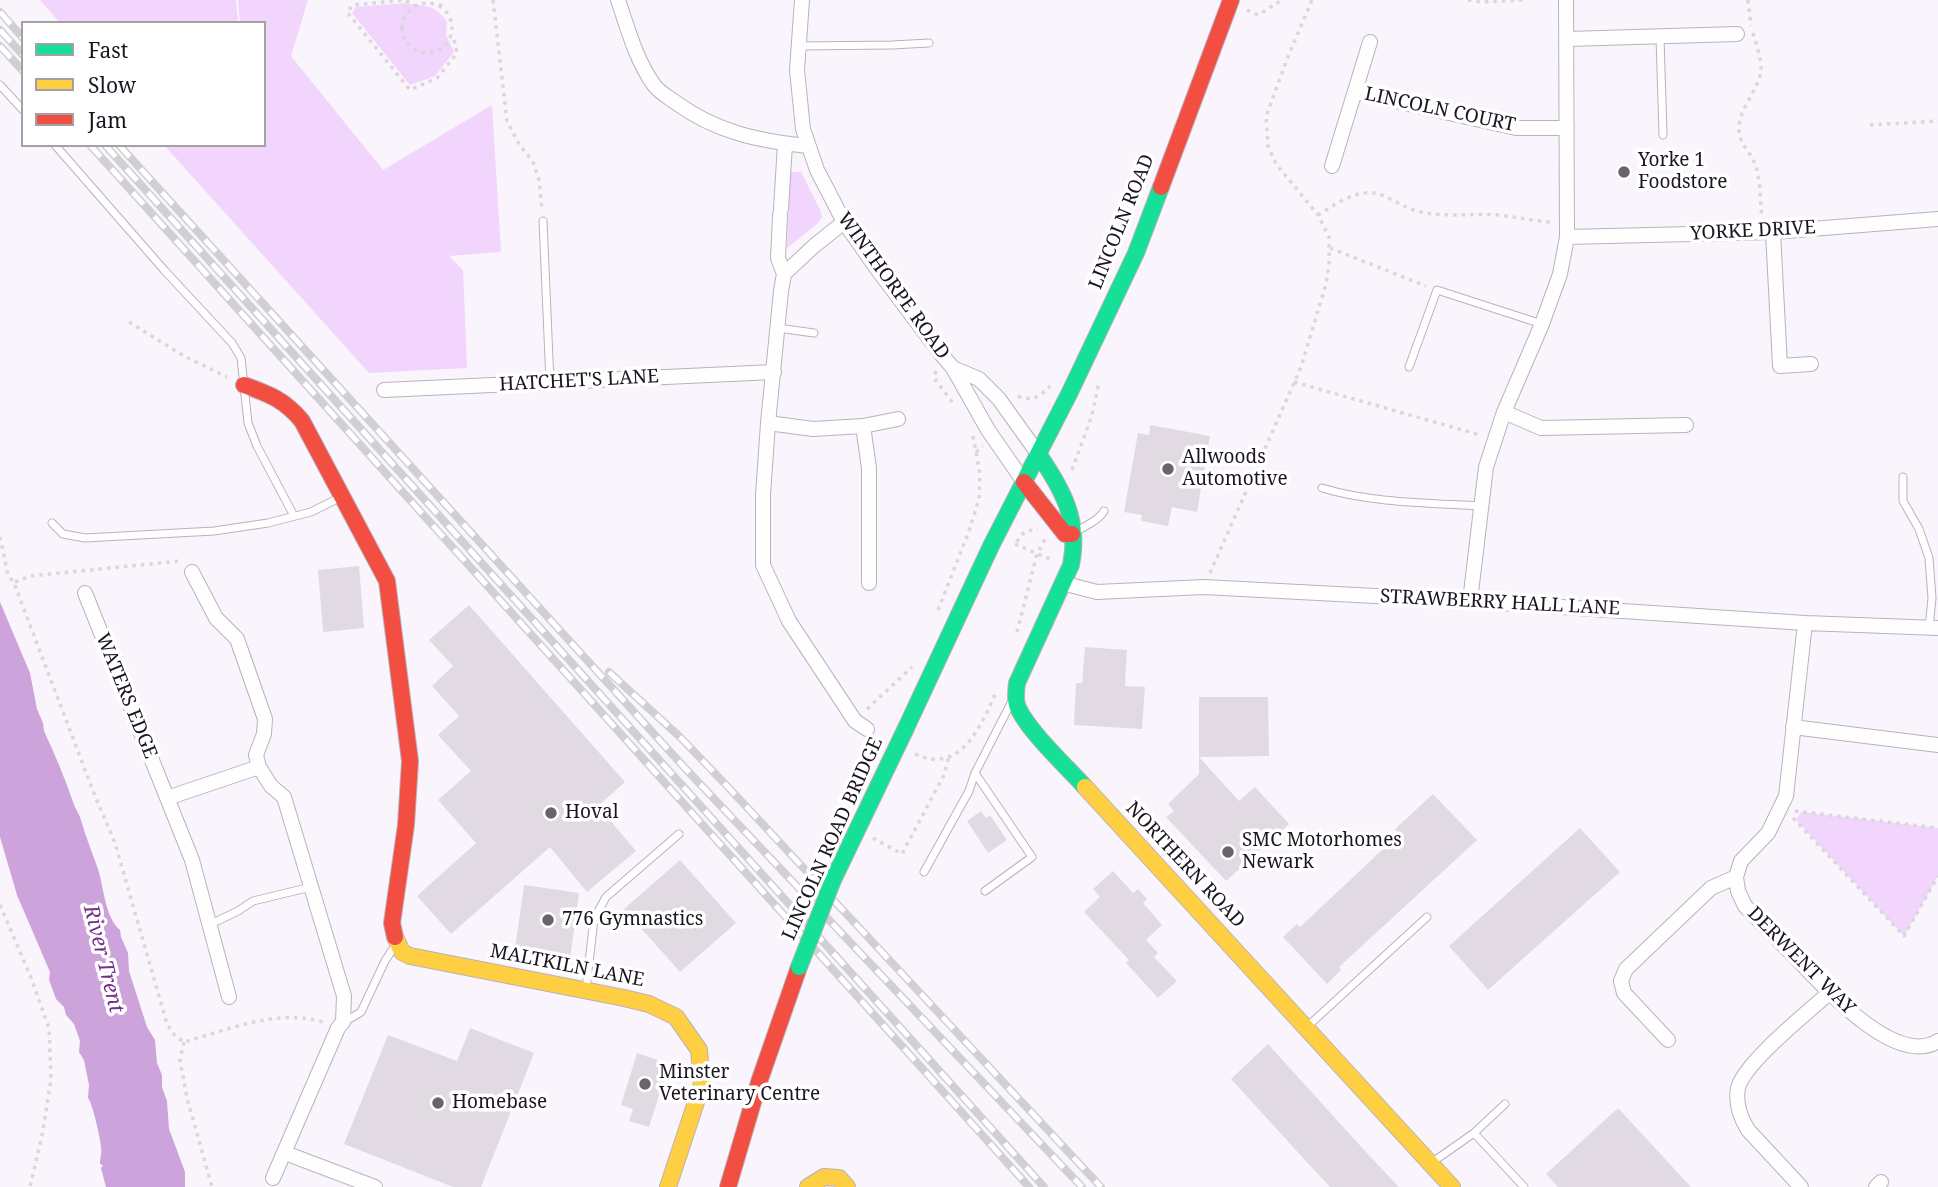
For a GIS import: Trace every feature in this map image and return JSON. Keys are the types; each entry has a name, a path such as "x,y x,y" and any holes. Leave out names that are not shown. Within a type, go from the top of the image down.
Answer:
{"street":[{"path":"618,0 635,51 655,87 691,113 728,131 785,144 808,146"},
{"name":"WINTHORPE ROAD","path":"802,0 797,70 803,129 817,170 844,222 953,368 988,430 1024,482"},
{"path":"1470,601 1486,467 1504,412 1542,324 1560,274 1567,237 1566,0"},
{"name":"LINCOLN ROAD","path":"1024,482 1136,253 1231,1"},
{"path":"1567,39 1737,34"},
{"name":"LINCOLN COURT","path":"1332,166 1370,42"},
{"name":"LINCOLN COURT","path":"1355,92 1516,128 1567,128"},
{"path":"785,144 778,258 784,274 768,423 763,495 763,565 789,621 861,725"},
{"name":"YORKE DRIVE","path":"1567,237 1768,232 1938,219"},
{"path":"784,274 844,222"},
{"path":"1768,232 1780,366 1811,365"},
{"name":"WINTHORPE ROAD","path":"953,368 979,379 999,399 1039,455"},
{"name":"HATCHET'S LANE","path":"384,390 774,372"},
{"path":"244,385 280,397 302,421 387,581 410,761 406,825 392,923 397,944"},
{"path":"1504,412 1541,428 1686,425"},
{"path":"768,423 813,429 863,426 898,419"},
{"path":"863,426 869,468 869,583"},
{"path":"1014,696 1017,683 1074,553 1073,519 1069,506 1039,455"},
{"path":"1024,482 1065,534 1072,534"},
{"name":"LINCOLN ROAD BRIDGE","path":"728,1187 759,1082 833,880 1024,482"},
{"path":"192,572 216,618 237,639 264,719 264,734 256,755 259,767 271,786 284,797 345,996 341,1025 273,1178"},
{"name":"STRAWBERRY HALL LANE","path":"1062,583 1097,592 1204,587 1805,623 1933,628"},
{"name":"WATERS EDGE","path":"85,593 192,860 229,997"},
{"path":"1668,1040 1624,993 1621,981 1626,969 1711,888 1736,877 1741,861 1768,833 1786,796 1805,623"},
{"name":"NORTHERN ROAD","path":"1014,696 1018,710 1031,728 1452,1187"},
{"path":"1793,727 1938,745"},
{"path":"167,798 259,767"},
{"name":"DERWENT WAY","path":"1736,877 1738,891 1745,906 1829,993 1862,1021 1898,1042 1921,1046 1938,1041"},
{"name":"MALTKILN LANE","path":"397,944 410,957 649,1004 676,1017 699,1050 702,1084 668,1187"},
{"path":"1801,1187 1748,1130 1738,1108 1738,1093 1743,1076 1755,1061 1829,993"},
{"path":"285,1153 375,1187"},
{"path":"808,1187 824,1177 843,1182"}],"lane":[{"path":"1660,36 1663,135"},
{"path":"798,46 892,46 929,43"},
{"path":"0,85 21,108"},
{"path":"57,147 232,343 241,358 248,423 294,516"},
{"path":"543,221 550,382"},
{"path":"1409,367 1437,290 1542,324"},
{"path":"778,328 814,333"},
{"path":"1903,477 1903,501 1919,529 1929,558 1933,628"},
{"path":"1322,488 1409,502 1481,506"},
{"path":"52,523 62,534 85,538 214,531 268,523 311,512 342,497"},
{"path":"1072,534 1100,518 1104,511"},
{"path":"924,872 969,791 1014,696"},
{"path":"975,774 1032,857 985,891"},
{"path":"586,990 594,919 606,897 679,835"},
{"path":"209,925 253,901 311,887"},
{"path":"1306,1028 1427,917"},
{"path":"341,1025 361,1012 385,961 397,944"},
{"path":"1430,1164 1474,1133 1505,1104"},
{"path":"1474,1133 1524,1187"}],"path":[{"path":"404,0 416,6 432,4 446,12 457,53 437,78 410,90 347,12 353,5 404,0"},
{"path":"440,7 442,0"},
{"path":"493,0 507,121 519,144 533,162 539,180 543,221"},
{"path":"1231,1 1258,15 1282,0"},
{"path":"1204,587 1301,367 1326,284 1329,237 1318,215 1276,164 1268,146 1266,117 1312,0"},
{"path":"1468,0 1523,0"},
{"path":"1748,0 1749,21 1762,68 1742,115 1739,131 1743,145 1756,166 1768,232"},
{"path":"416,6 405,16 402,24 404,40 410,47 416,51 430,53 443,47 451,35"},
{"path":"1870,125 1938,121"},
{"path":"1318,215 1356,195 1373,192 1414,211 1433,214 1499,215 1537,222 1567,222"},
{"path":"1330,248 1437,290"},
{"path":"129,322 184,356 244,385"},
{"path":"941,354 934,378 953,403"},
{"path":"1072,473 1100,382"},
{"path":"1294,382 1495,439"},
{"path":"938,610 979,499 978,459 968,426"},
{"path":"1014,642 1037,554 1046,531 1031,530 1023,533 1015,544 1037,554 1054,560"},
{"path":"0,537 8,575 14,583 114,843 167,1024 175,1036 184,1042 265,1019 296,1017 341,1025"},
{"path":"14,583 30,576 180,561 192,572"},
{"path":"861,725 917,662"},
{"path":"909,751 933,760 949,757 964,748 980,729 1001,681"},
{"path":"866,835 902,854 944,775 949,757"},
{"path":"1779,810 1938,828"},
{"path":"1779,810 1796,820 1904,936 1938,876"},
{"path":"0,905 49,1028 51,1079 30,1187"},
{"path":"184,1042 180,1059 187,1098 212,1187"}],"shaded area":[{"path":"40,0 236,0 238,21 58,21"},
{"path":"238,0 308,0 291,56 383,170 492,105 501,252 449,256 463,270 467,368 369,373 166,147 266,147 266,21 240,21"},
{"path":"404,3 429,7 443,16 447,22 446,35 454,52 435,76 410,85 352,13 356,7"},
{"path":"790,172 801,172 822,218 787,248"},
{"path":"1801,812 1938,828 1938,876 1904,936 1796,820"}],"water":[{"name":"River Trent","path":"0,602 30,673 44,731 80,817 98,869 108,910 120,930 128,953 129,971 147,1027 155,1040 157,1063 167,1101 169,1129 185,1172 185,1187 106,1187 101,1168 103,1165 100,1164 99,1136 88,1098 89,1085 84,1060 79,1052 80,1041 74,1024 56,999 49,980 50,972 17,895 0,837"}],"building":[{"name":"Allwoods Automotive","path":"1150,425 1210,436 1197,512 1172,507 1168,526 1141,521 1142,515 1124,512 1138,433 1149,435"},
{"path":"359,566 364,628 323,632 318,570"},
{"path":"469,605 625,782 598,806 636,851 587,892 550,847 451,934 417,896 476,843 438,800 471,771 438,735 459,716 432,686 453,666 429,640"},
{"path":"1085,647 1127,650 1125,686 1145,687 1142,729 1074,725 1076,683 1082,683"},
{"path":"1199,697 1268,697 1269,756 1199,757"},
{"name":"SMC Motorhomes Newark","path":"1199,757 1239,801 1255,787 1289,824 1226,881 1166,817 1174,811 1168,804 1199,774"},
{"path":"1433,794 1477,840 1339,967 1341,970 1327,984 1283,937 1297,924 1300,927 1399,834 1395,829"},
{"path":"981,811 986,818 990,815 1007,840 988,853 967,821"},
{"path":"1580,828 1620,872 1488,990 1449,946"},
{"path":"680,860 736,923 680,972 624,909"},
{"path":"1113,871 1133,893 1138,889 1147,899 1143,903 1162,925 1146,940 1158,953 1154,957 1177,981 1158,998 1126,963 1129,960 1084,912 1100,897 1093,889"},
{"path":"524,885 579,893 570,959 515,949"},
{"name":"Homebase","path":"470,1028 534,1053 481,1187 453,1187 344,1144 388,1035 457,1061"},
{"path":"1268,1044 1399,1187 1330,1187 1304,1159 1231,1079"},
{"name":"Minster Veterinary Centre","path":"637,1053 669,1064 649,1127 629,1121 633,1109 621,1105"},
{"path":"1618,1108 1691,1187 1558,1187 1546,1174"}],"railway":[{"path":"0,12 21,36"},
{"path":"0,30 21,53"},
{"path":"0,46 21,69"},
{"path":"92,147 1029,1187"},
{"path":"107,147 1044,1187"},
{"path":"121,147 684,767 1082,1187"},
{"path":"609,672 680,737 728,787 1101,1187"}],"traffic: fast":[{"path":"906,728 991,546 1070,392 1136,253 1161,187"},
{"path":"1039,455 1067,507 1071,520 1073,549 1071,565 1017,683 1016,700 1029,725 1085,787"},
{"path":"799,967 833,880 906,728"}],"traffic: slow":[{"path":"1085,787 1452,1187"},
{"path":"395,937 402,952 410,956 624,998 649,1004 676,1017 699,1050 702,1084 668,1187"},
{"path":"808,1187 824,1177 839,1178 847,1187"}],"traffic: jam":[{"path":"1161,187 1231,0"},
{"path":"244,385 276,399 302,421 387,581 410,761 406,825 392,923 395,937"},
{"path":"1024,482 1065,534 1072,534"},
{"path":"728,1187 759,1082 799,967"}],"place":[{"name":"Yorke 1 Foodstore","path":"1624,172"},
{"name":"Allwoods Automotive","path":"1168,469"},
{"name":"Hoval","path":"551,813"},
{"name":"SMC Motorhomes Newark","path":"1228,852"},
{"name":"776 Gymnastics","path":"548,920"},
{"name":"Minster Veterinary Centre","path":"645,1084"},
{"name":"Homebase","path":"438,1103"}]}
